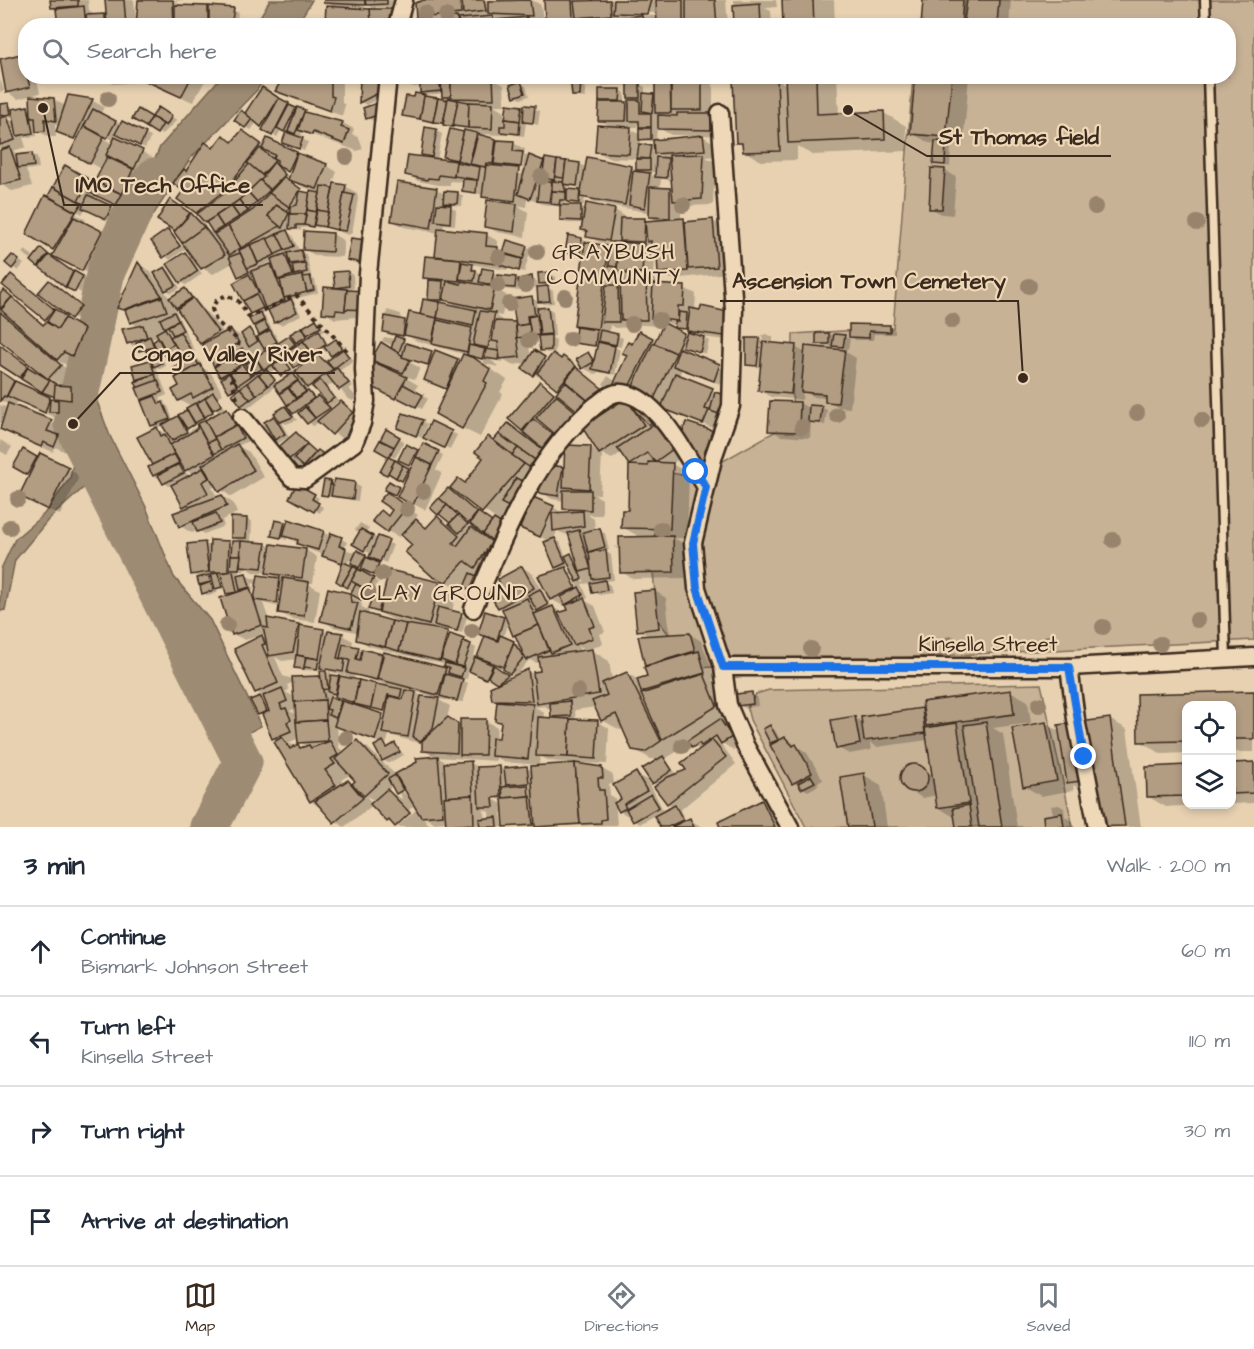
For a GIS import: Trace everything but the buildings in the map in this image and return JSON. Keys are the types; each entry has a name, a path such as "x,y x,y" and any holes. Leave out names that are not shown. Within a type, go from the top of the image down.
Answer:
{"street":[{"path":"399,18 404,0"},
{"path":"242,417 292,478 305,478 354,443 362,423 366,401 364,369 368,274 387,84"},
{"path":"720,113 734,310 731,406 714,455 693,543 697,588 723,667 728,705 746,745 790,827"},
{"path":"473,609 531,486 558,441 582,417 613,394 622,393 634,397 661,417 706,487"},
{"name":"Kinsella Street","path":"723,667 1069,667 1254,657"},
{"path":"1069,667 1076,718 1097,827"}],"lane":[{"path":"1205,0 1206,18"},
{"path":"1208,84 1226,658"}],"path":[{"path":"242,417 232,381 239,341 216,321 212,309 216,301 226,295 238,301 249,317 296,296 364,369"}],"shaded area":[{"path":"270,0 312,0 301,18 259,18"},
{"path":"965,0 1254,0 1254,640 695,668 657,619 651,548 671,473 695,477 792,422 793,334 893,328 912,84 1236,84 1236,18 963,18"},
{"path":"215,84 261,84 190,159 111,279 110,321 95,396 110,436 146,507 174,577 210,620 261,726 242,736 115,481 101,472 48,520 15,560 5,610 0,611 1,569 15,539 44,514 70,478 80,431 84,391 96,323 115,254 160,147"},
{"path":"1041,684 1073,827 806,827 750,720 747,708 756,694 769,690"}],"waterway":[{"path":"155,177 142,192 106,271 73,424 243,762 209,827"}],"place":[{"name":"IMO Tech Office","path":"43,108"},
{"name":"St Thomas field","path":"848,110"},
{"name":"Ascension Town Cemetery","path":"1023,378"},
{"name":"Congo Valley River","path":"73,424"}],"district":[{"name":"GRAYBUSH COMMUNITY","path":"614,264"},
{"name":"CLAY GROUND","path":"444,593"}],"route":[{"path":"696,472 706,487 693,543 697,588 705,620 723,667 1069,667 1084,757"}]}
